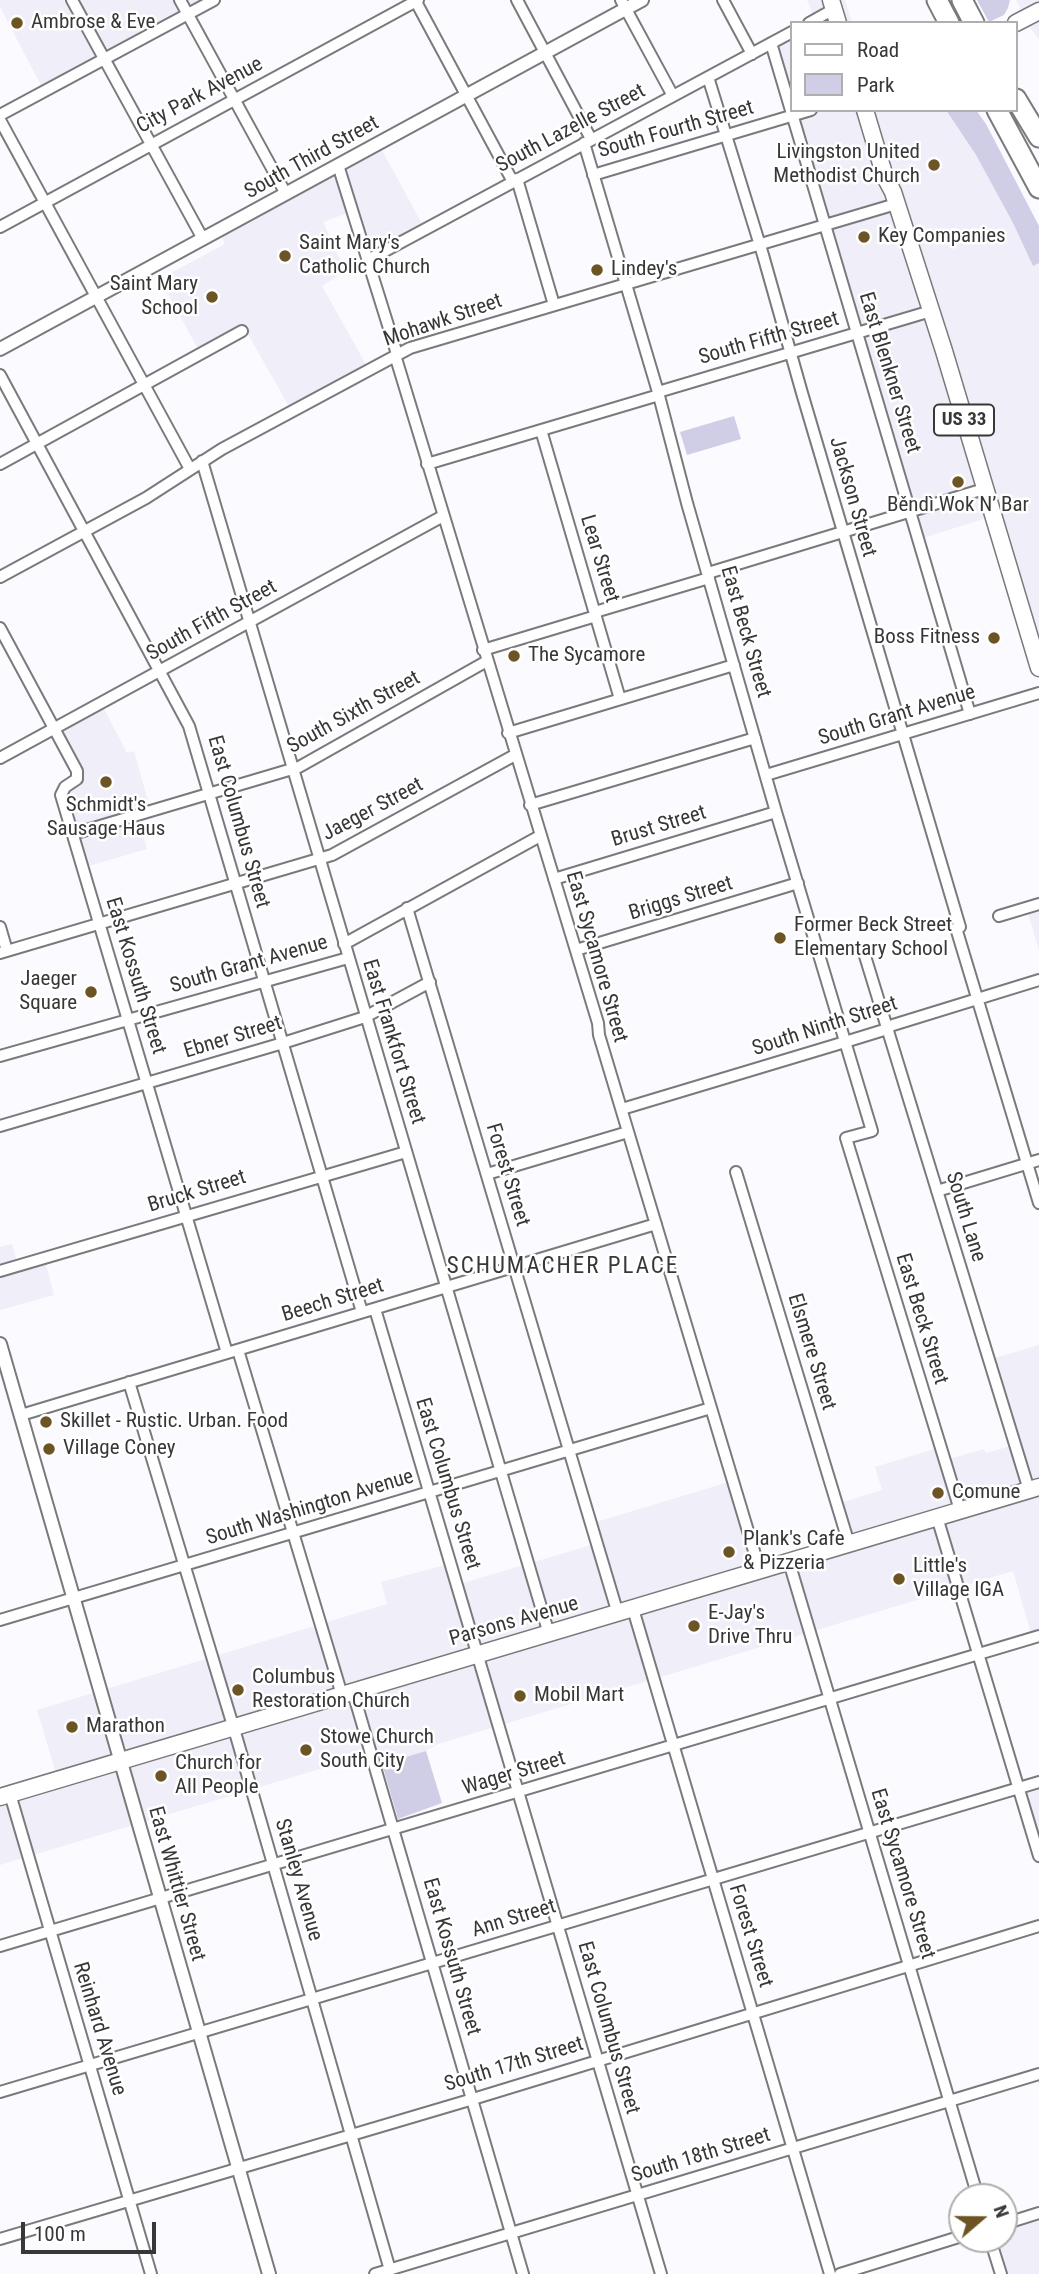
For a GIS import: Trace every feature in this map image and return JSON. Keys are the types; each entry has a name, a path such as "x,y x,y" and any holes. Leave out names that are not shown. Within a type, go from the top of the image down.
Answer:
{"highway":[{"path":"937,0 948,21"},
{"path":"962,0 973,21"},
{"path":"1018,102 1039,136"},
{"path":"998,112 1039,188"}],"main road":[{"path":"1018,22 1035,11"},
{"name":"US 33","path":"866,112 884,177 895,198"},
{"name":"US 33","path":"875,112 892,174 895,198 1039,668"},
{"name":"Parsons Avenue","path":"5,1796 1034,1488"}],"street":[{"path":"72,0 202,240"},
{"path":"180,0 286,194"},
{"path":"191,468 0,117 214,0"},
{"path":"416,0 515,181 554,305"},
{"name":"City Park Avenue","path":"0,227 416,0"},
{"name":"East Beck Street","path":"517,0 588,141 593,175 776,812 872,1131 846,1138 960,1510"},
{"name":"South Third Street","path":"0,349 545,53 623,5 642,0"},
{"path":"723,0 752,54"},
{"path":"623,5 673,96"},
{"path":"812,21 835,8"},
{"name":"South Lazelle Street","path":"368,260 790,33"},
{"name":"East Blenkner Street","path":"771,43 790,106"},
{"name":"Jackson Street","path":"708,77 760,244 1039,1203"},
{"name":"East Blenkner Street","path":"792,112 970,714"},
{"name":"South Fourth Street","path":"593,175 805,112"},
{"name":"East Sycamore Street","path":"338,165 426,464 576,950 760,1571"},
{"name":"Mohawk Street","path":"0,578 146,498 202,461 396,355 626,283 825,225 895,198"},
{"name":"South Fifth Street","path":"426,464 930,311"},
{"path":"0,464 242,331"},
{"name":"East Columbus Street","path":"0,374 189,726 362,1312"},
{"name":"Lear Street","path":"541,430 620,699"},
{"name":"East Frankfort Street","path":"202,461 549,1634"},
{"name":"South Sixth Street","path":"74,834 292,769 485,656 708,575 984,489"},
{"name":"South Fifth Street","path":"0,758 443,516"},
{"name":"East Kossuth Street","path":"0,628 77,771 77,779 65,787 61,794 186,1216 394,1830 523,2274"},
{"path":"508,733 734,665"},
{"name":"South Grant Avenue","path":"766,775 1039,693"},
{"path":"530,805 755,738"},
{"name":"Jaeger Street","path":"4,952 332,855 515,755"},
{"name":"Brust Street","path":"554,879 776,812"},
{"name":"South Grant Avenue","path":"344,944 540,836"},
{"name":"Briggs Street","path":"576,950 798,883"},
{"path":"999,916 1039,904"},
{"name":"Forest Street","path":"407,908 570,1450 673,1746 830,2274"},
{"path":"0,927 4,952"},
{"name":"South Lane","path":"865,956 937,1191 1034,1488"},
{"name":"South Grant Avenue","path":"0,1056 348,958"},
{"name":"South Ninth Street","path":"622,1109 845,1042 1039,979"},
{"name":"Ebner Street","path":"0,1126 365,1017 429,982"},
{"path":"487,1174 628,1132"},
{"name":"Bruck Street","path":"0,1271 406,1152"},
{"path":"937,1191 1039,1160"},
{"name":"Elsmere Street","path":"736,1172 849,1544"},
{"name":"Beech Street","path":"21,1415 656,1224"},
{"name":"East Columbus Street","path":"375,1309 661,2274"},
{"name":"East Whittier Street","path":"0,1344 269,2274"},
{"name":"Stanley Avenue","path":"129,1382 274,1865 390,2270"},
{"name":"South Washington Avenue","path":"0,1620 711,1408"},
{"path":"937,1517 1039,1856"},
{"name":"East Sycamore Street","path":"789,1562 974,2183"},
{"name":"Wager Street","path":"0,1946 1039,1636"},
{"name":"Ann Street","path":"0,2092 1039,1782"},
{"name":"Reinhard Avenue","path":"5,1796 91,2065 151,2274"},
{"name":"South 17th Street","path":"0,2239 1039,1926"},
{"name":"South 18th Street","path":"375,2274 1039,2074"},
{"path":"1018,2220 1039,2213"},
{"path":"840,2274 948,2240"},
{"path":"994,2253 1001,2274"}],"shaded area":[{"path":"0,0 213,0 44,91 0,7"},
{"path":"807,0 845,0 851,21 809,21 814,18"},
{"path":"1016,0 1039,0 1039,39 1031,29"},
{"path":"790,31 790,105 771,41"},
{"path":"792,112 947,112 976,155 1033,266 1039,263 1039,640 1002,513 920,539"},
{"path":"378,143 425,229 369,261 353,211 323,222 345,271 322,286 369,370 292,412 244,327 199,351 160,279 225,244 218,229"},
{"path":"102,705 127,753 134,751 151,812 137,816 147,849 85,867 63,795 79,774 56,730"},
{"path":"1039,903 1039,950 1026,907"},
{"path":"12,1244 18,1265 44,1257 54,1295 0,1310 0,1247"},
{"path":"1039,1345 1039,1635 1032,1637 1013,1571 438,1744 426,1751 382,1764 375,1763 373,1753 0,1865 0,1797 58,1780 37,1710 387,1604 381,1582 453,1563 460,1584 598,1543 593,1523 732,1481 760,1571 846,1543 837,1504 882,1490 875,1467 941,1447 946,1460 984,1449 986,1453 1014,1445 988,1360"},
{"path":"1039,1784 1039,1840 1024,1790"},
{"path":"1039,2218 1039,2274 1008,2274 1002,2253 1018,2253 1018,2225"}],"green space":[{"path":"977,0 1010,0 1004,15 988,21"},
{"path":"947,112 977,112 986,124 1039,226 1039,263 1033,266 976,155"},
{"path":"734,416 741,439 687,455 680,432"},
{"path":"426,1751 442,1803 398,1819 382,1764"}],"place":[{"name":"Ambrose & Eve","path":"17,23"},
{"name":"Livingston United Methodist Church","path":"934,165"},
{"name":"Key Companies","path":"864,237"},
{"name":"Saint Mary's Catholic Church","path":"285,256"},
{"name":"Lindey's","path":"597,270"},
{"name":"Saint Mary School","path":"212,297"},
{"name":"Běndì Wok N’ Bar","path":"958,482"},
{"name":"Boss Fitness","path":"994,638"},
{"name":"The Sycamore","path":"514,656"},
{"name":"Schmidt's Sausage Haus","path":"106,782"},
{"name":"Former Beck Street Elementary School","path":"780,938"},
{"name":"Jaeger Square","path":"91,992"},
{"name":"Skillet - Rustic. Urban. Food","path":"46,1422"},
{"name":"Village Coney","path":"49,1449"},
{"name":"Comune","path":"938,1493"},
{"name":"Plank's Cafe & Pizzeria","path":"729,1552"},
{"name":"Little's Village IGA","path":"899,1579"},
{"name":"E-Jay's Drive Thru","path":"694,1626"},
{"name":"Columbus Restoration Church","path":"238,1690"},
{"name":"Mobil Mart","path":"520,1696"},
{"name":"Marathon","path":"72,1727"},
{"name":"Stowe Church South City","path":"306,1750"},
{"name":"Church for All People","path":"161,1776"}],"district":[{"name":"SCHUMACHER PLACE","path":"563,1267"}]}
